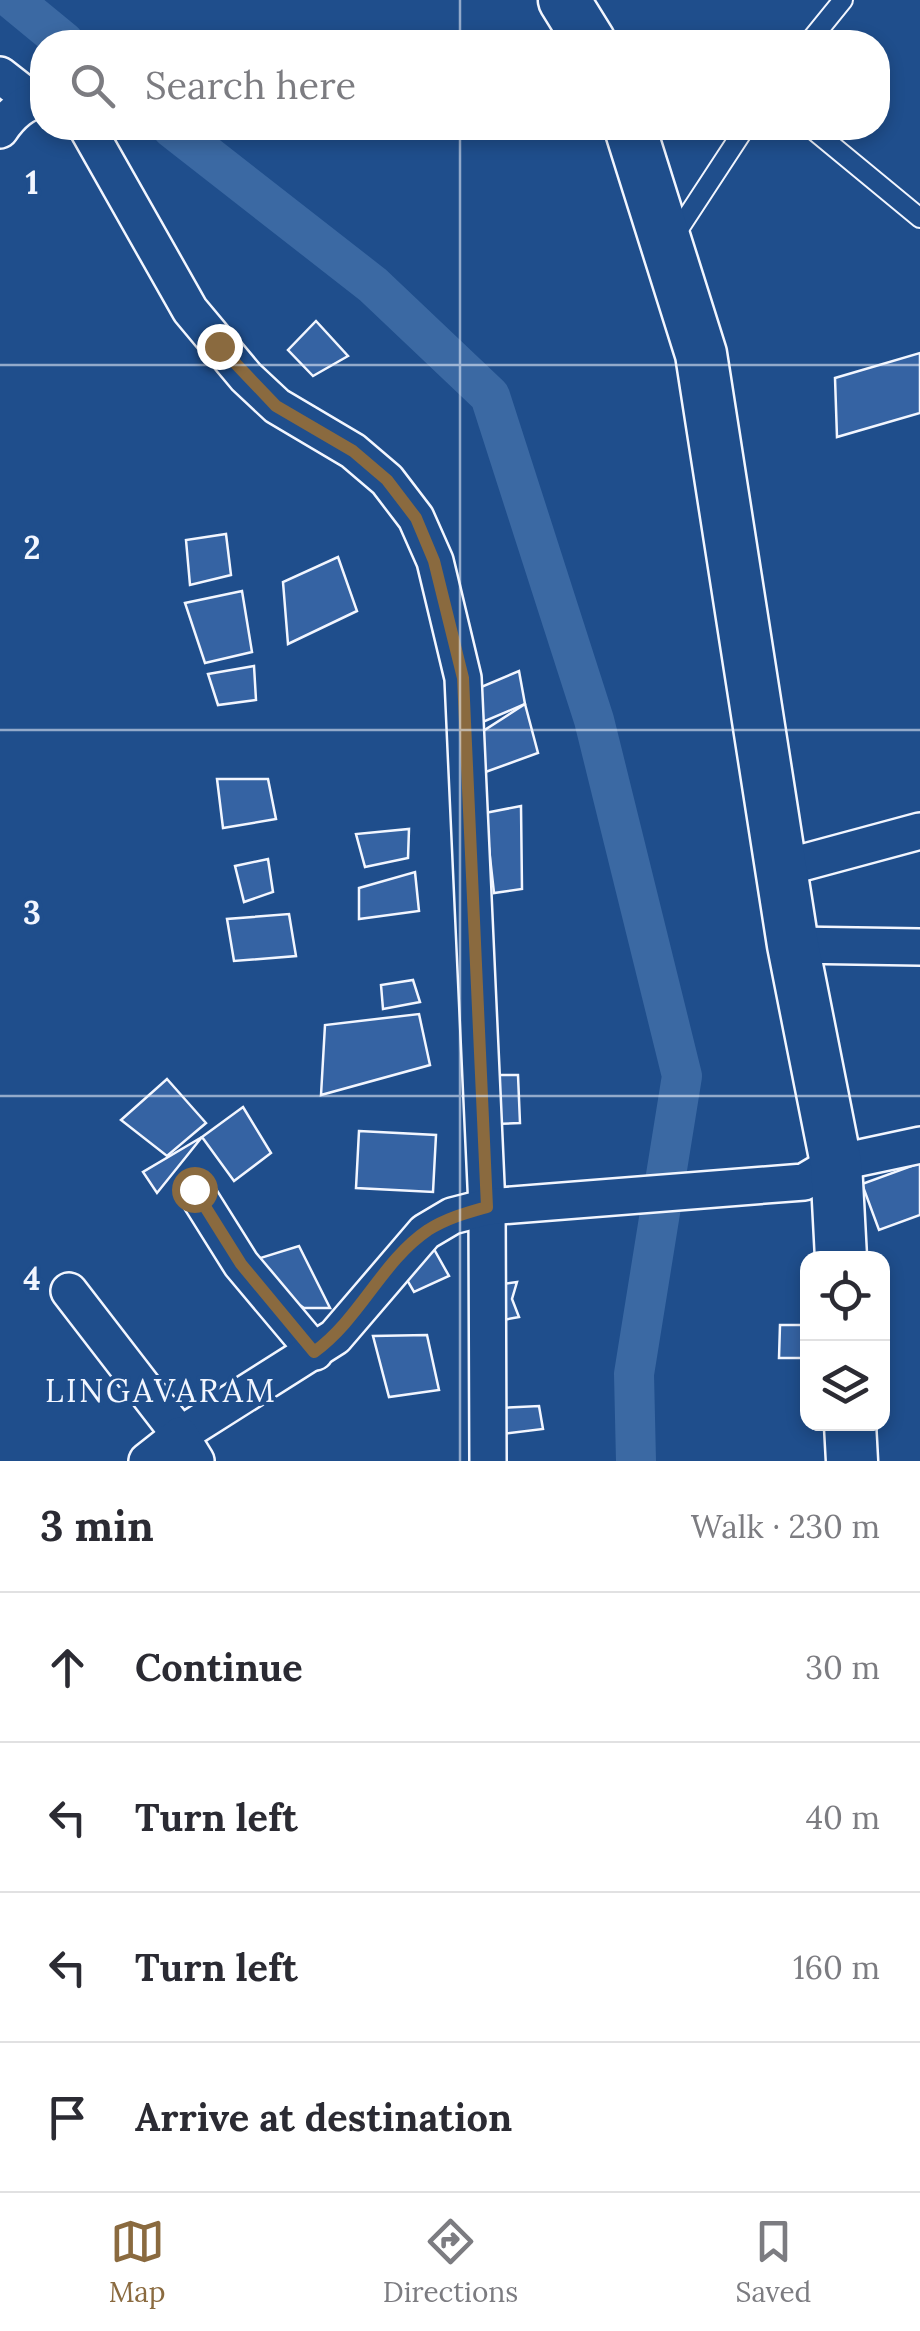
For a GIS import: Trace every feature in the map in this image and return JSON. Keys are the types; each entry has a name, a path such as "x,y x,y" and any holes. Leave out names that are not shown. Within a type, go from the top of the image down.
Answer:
{"main road":[{"path":"564,0 583,30"},
{"path":"634,140 701,354 794,945 820,1172 839,1251"},
{"path":"850,1431 852,1461"}],"street":[{"path":"0,74 30,95"},
{"path":"0,130 9,118 30,105"},
{"path":"94,140 190,310 276,406 353,451 387,480 416,518 434,561 463,678 501,1207 488,1461"},
{"path":"782,868 920,831"},
{"path":"794,945 920,947"},
{"path":"147,1461 188,1448 256,1384 335,1337 425,1232 452,1216 501,1207 820,1172 920,1145"},
{"path":"194,1189 241,1264 314,1352"},
{"path":"69,1292 188,1448"}],"lane":[{"path":"819,30 843,0"},
{"path":"667,247 738,140"},
{"path":"826,140 920,218"}],"building":[{"path":"316,321 348,356 313,376 288,350"},
{"path":"920,353 920,413 837,437 835,378"},
{"path":"226,534 231,575 190,585 186,540"},
{"path":"338,557 357,611 288,644 283,582"},
{"path":"242,591 252,652 205,663 185,603"},
{"path":"254,666 256,700 218,705 208,674"},
{"path":"519,671 525,704 478,724 474,690"},
{"path":"525,704 538,753 480,774 477,735"},
{"path":"217,779 268,779 276,819 223,828"},
{"path":"521,806 522,889 494,893 485,813"},
{"path":"409,829 408,858 365,867 356,834"},
{"path":"268,859 273,892 244,902 235,866"},
{"path":"415,872 419,911 359,919 359,888"},
{"path":"289,914 296,956 234,961 227,919"},
{"path":"413,980 420,1002 383,1009 381,985"},
{"path":"419,1014 430,1065 321,1095 325,1025"},
{"path":"492,1075 518,1075 520,1123 494,1124"},
{"path":"167,1079 206,1123 167,1156 121,1120"},
{"path":"243,1107 271,1153 234,1181 202,1137"},
{"path":"359,1131 436,1135 433,1192 356,1188"},
{"path":"202,1137 157,1193 143,1172"},
{"path":"920,1163 920,1215 879,1230 862,1184"},
{"path":"430,1242 449,1276 414,1292 403,1273"},
{"path":"299,1246 330,1308 304,1308 241,1264"},
{"path":"517,1282 512,1299 519,1317 503,1320 495,1285"},
{"path":"780,1325 800,1325 800,1358 779,1358"},
{"path":"427,1335 439,1390 389,1397 373,1336"},
{"path":"539,1406 543,1429 502,1434 499,1408"}],"waterway":[{"path":"13,0 49,30"},
{"path":"187,140 373,285 490,396 594,720 682,1076 634,1374 636,1461"}],"district":[{"name":"LINGAVARAM","path":"161,1390"}],"route":[{"path":"194,1189 241,1264 314,1352 335,1337 425,1232 452,1216 487,1207 463,678 434,561 416,518 387,480 353,451 276,406 219,346"}]}
